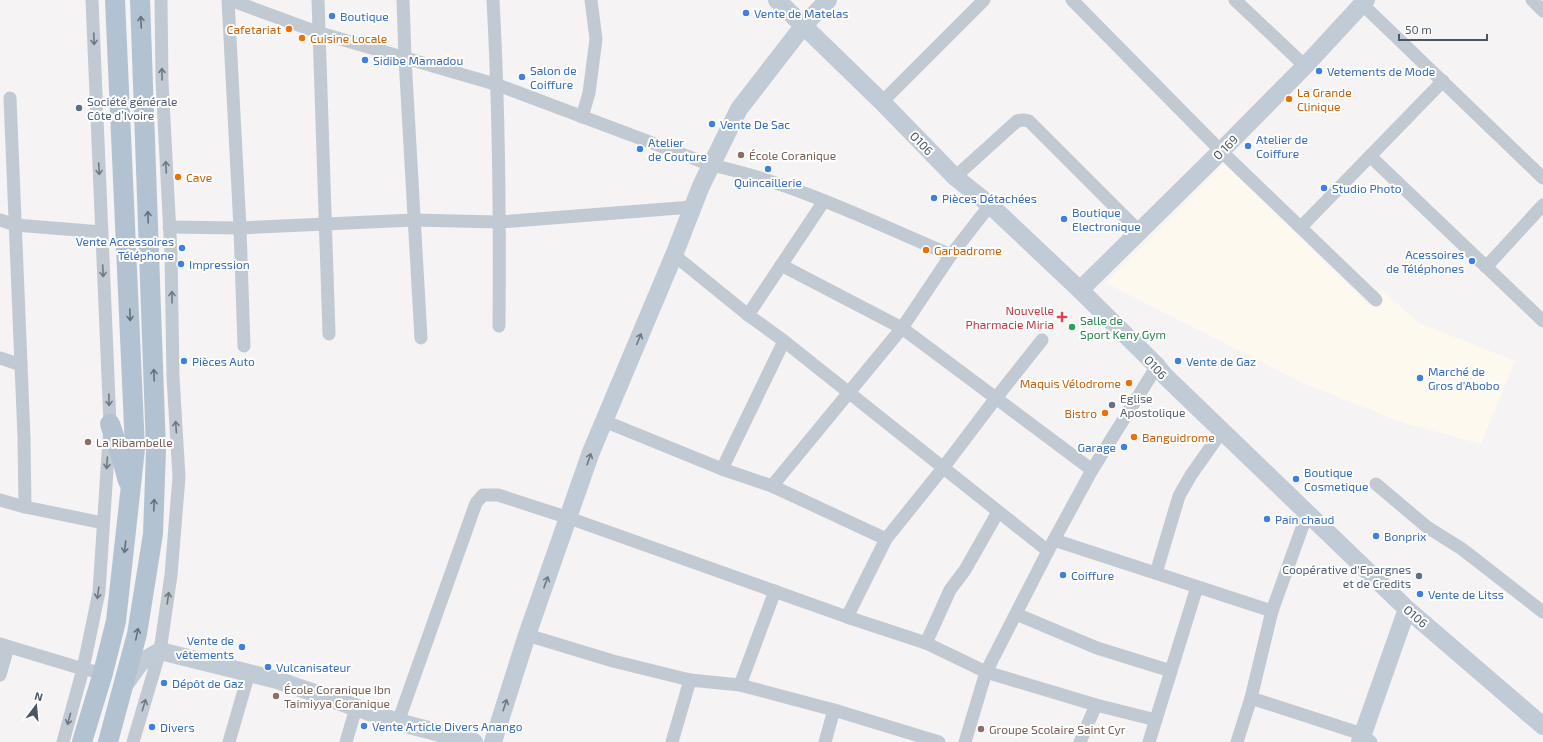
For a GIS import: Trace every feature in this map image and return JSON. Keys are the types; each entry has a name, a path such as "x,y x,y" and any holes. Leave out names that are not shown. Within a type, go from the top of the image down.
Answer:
{"main road":[{"path":"82,742 103,672 116,621 135,449 115,0"},
{"path":"108,742 138,634 153,534 156,450 140,0"},
{"path":"110,424 122,459 131,494"}],"street":[{"path":"63,742 83,669 99,592 110,424 92,0"},
{"path":"133,742 160,651 171,575 179,477 173,378 169,227 162,81 161,0"},
{"path":"244,346 229,0 320,32 498,85 711,165 768,180 824,201 951,255"},
{"path":"318,0 329,334"},
{"path":"403,0 421,338"},
{"path":"493,0 498,85 500,222 499,326"},
{"path":"582,117 590,93 596,39 591,0"},
{"name":"O106","path":"777,0 882,102 955,177 990,205 1080,290 1165,376 1407,609 1543,726"},
{"path":"493,742 527,635 591,452 674,255 692,207 711,165 739,110 804,26 828,0"},
{"path":"882,102 984,0"},
{"path":"1072,0 1221,151 1376,300"},
{"path":"1235,0 1305,66"},
{"path":"1532,0 1543,11"},
{"path":"1364,2 1543,178"},
{"name":"O 169","path":"1080,290 1305,66 1364,2"},
{"path":"1301,227 1443,81"},
{"path":"10,98 21,364 25,507"},
{"path":"955,177 1017,122 1023,120 1029,121 1139,231"},
{"path":"1370,156 1543,321"},
{"path":"748,315 824,201"},
{"path":"772,486 902,328 951,255 990,205"},
{"path":"1486,267 1543,205"},
{"path":"169,227 240,228 414,220 500,222 692,207"},
{"path":"0,220 15,225 102,232"},
{"path":"674,255 748,315 849,392 998,512 1051,546 1156,573 1272,611"},
{"path":"781,265 902,328 1092,470"},
{"path":"847,617 886,538 943,468 1042,340"},
{"path":"722,469 784,341"},
{"path":"0,358 21,364"},
{"path":"965,742 986,672 1092,470 1156,366"},
{"path":"604,421 722,469 772,486 886,538"},
{"path":"1156,573 1179,496 1191,475 1222,431"},
{"path":"1376,484 1427,527 1462,549 1543,612"},
{"path":"398,722 476,503 483,495 498,495 569,518 847,617 926,643 986,672 1096,705 1156,720"},
{"path":"0,500 103,524"},
{"path":"926,643 950,590 965,570 998,512"},
{"path":"1237,742 1251,698 1272,611 1307,514"},
{"path":"1149,742 1197,587"},
{"path":"740,685 775,591"},
{"path":"1251,698 1364,739 1407,609"},
{"path":"1016,614 1097,648 1171,671"},
{"path":"527,635 613,660 690,680 740,685 834,710 939,742"},
{"path":"0,675 4,646 83,669 103,672"},
{"path":"124,685 140,663 160,651 277,680 398,722 474,742"},
{"path":"229,742 249,673"},
{"path":"672,742 690,680"},
{"path":"1080,742 1096,705"},
{"path":"346,742 356,708"},
{"path":"825,742 834,710"}],"shaded area":[{"path":"1224,164 1369,305 1382,290 1419,323 1515,361 1481,444 1401,422 1303,383 1106,283"}],"place":[{"name":"Vente de Matelas","path":"746,13"},
{"name":"Boutique","path":"332,16"},
{"name":"Cafetariat","path":"289,29"},
{"name":"Cuisine Locale","path":"302,38"},
{"name":"Sidibe Mamadou","path":"365,60"},
{"name":"Vetements de Mode","path":"1319,71"},
{"name":"Salon de Coiffure","path":"522,77"},
{"name":"La Grande Clinique","path":"1289,99"},
{"name":"Société générale Côte d’Ivoire","path":"79,108"},
{"name":"Vente De Sac","path":"712,124"},
{"name":"Atelier de Coiffure","path":"1248,146"},
{"name":"Atelier de Couture","path":"640,149"},
{"name":"École Coranique","path":"741,155"},
{"name":"Quincaillerie","path":"768,169"},
{"name":"Cave","path":"178,177"},
{"name":"Studio Photo","path":"1324,188"},
{"name":"Pièces Détachées","path":"934,198"},
{"name":"Boutique Electronique","path":"1064,219"},
{"name":"Vente Accessoires Téléphone","path":"182,248"},
{"name":"Garbadrome","path":"926,250"},
{"name":"Acessoires de Téléphones","path":"1472,261"},
{"name":"Impression","path":"181,264"},
{"name":"Nouvelle Pharmacie Miria","path":"1062,317"},
{"name":"Salle de Sport Keny Gym","path":"1072,327"},
{"name":"Pièces Auto","path":"184,361"},
{"name":"Vente de Gaz","path":"1178,361"},
{"name":"Marché de Gros d'Abobo","path":"1420,378"},
{"name":"Maquis Vélodrome","path":"1129,383"},
{"name":"Eglise Apostolique","path":"1112,405"},
{"name":"Bistro","path":"1105,413"},
{"name":"Banguidrome","path":"1134,437"},
{"name":"La Ribambelle","path":"88,442"},
{"name":"Garage","path":"1124,447"},
{"name":"Boutique Cosmetique","path":"1296,479"},
{"name":"Pain chaud","path":"1267,519"},
{"name":"Bonprix","path":"1376,536"},
{"name":"Coiffure","path":"1063,575"},
{"name":"Coopérative d'Epargnes et de Credits","path":"1419,576"},
{"name":"Vente de Litss","path":"1420,594"},
{"name":"Vente de vêtements","path":"242,647"},
{"name":"Vulcanisateur","path":"268,667"},
{"name":"Dépôt de Gaz","path":"164,683"},
{"name":"École Coranique Ibn Taimiyya Coranique","path":"276,696"},
{"name":"Vente Article Divers Anango","path":"364,726"},
{"name":"Divers","path":"152,727"},
{"name":"Groupe Scolaire Saint Cyr","path":"981,729"}]}
